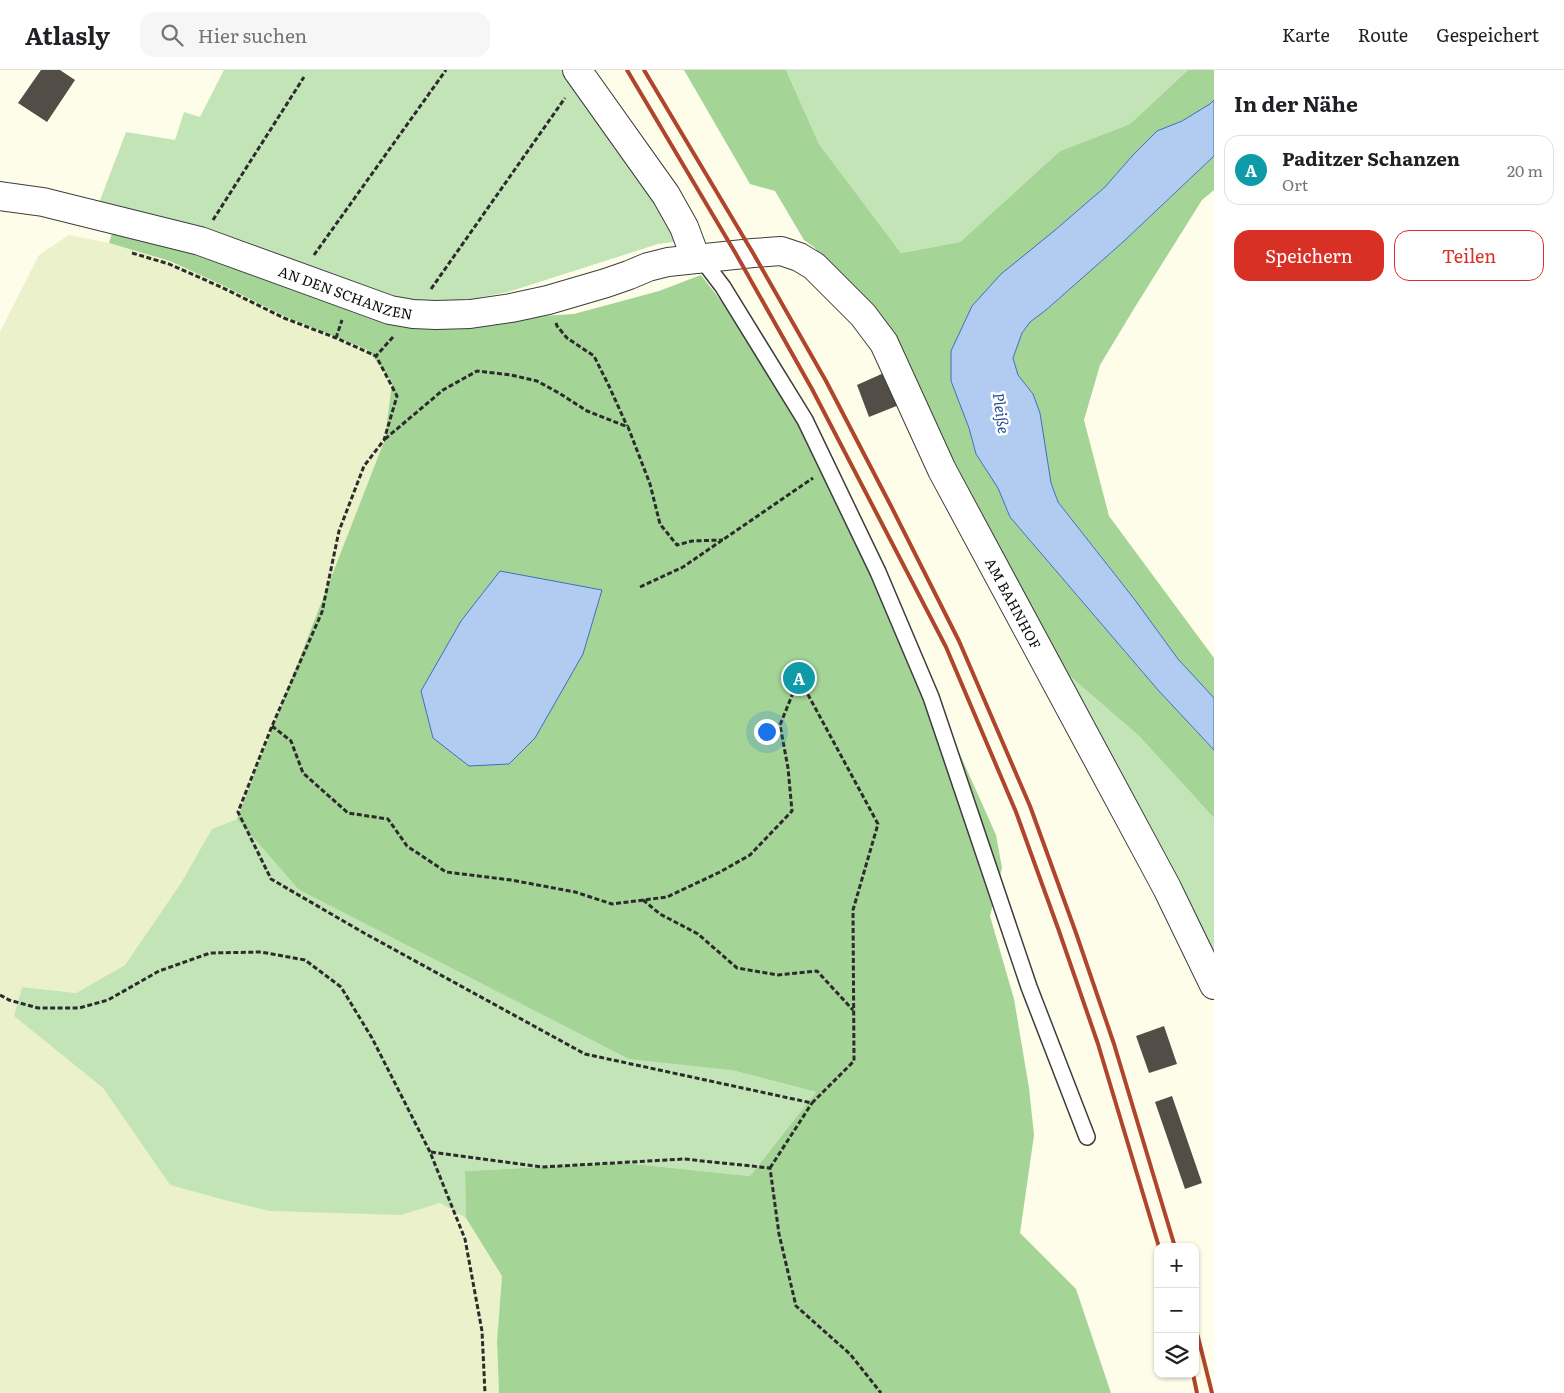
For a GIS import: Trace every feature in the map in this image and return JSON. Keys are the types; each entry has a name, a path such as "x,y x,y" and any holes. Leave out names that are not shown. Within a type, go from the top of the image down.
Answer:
{"street":[{"path":"578,72 666,195 699,259"},
{"name":"AN DEN SCHANZEN","path":"0,196 43,202 200,241 390,310 413,314 470,314 511,308 548,300 668,262 780,251"},
{"name":"AM BAHNHOF","path":"780,251 799,257 814,266 863,315 884,342 942,470 1167,888 1214,985"}],"lane":[{"path":"699,259 723,287 805,420 878,572 931,697 1029,987 1087,1137"}],"path":[{"path":"298,277 446,70"},
{"path":"376,356 413,314 578,72"},
{"path":"200,241 304,77"},
{"path":"124,251 169,264 284,318 376,356 397,396 384,440"},
{"path":"548,300 557,326 567,338 594,356 628,427 650,484 660,524 678,545 692,541 723,540"},
{"path":"628,427 587,410 537,381 511,375 477,371 443,390 384,440 364,466 339,531 322,612 272,726 238,812 271,879 364,933 585,1054 812,1104"},
{"path":"640,587 683,567 828,468"},
{"path":"272,726 291,741 303,774 348,813 388,819 407,846 446,872 511,880 575,892 612,904 667,897 720,872 750,855 792,811 788,768 780,725 799,678 878,824 853,910 854,1061 812,1104 770,1168 779,1234 796,1306 850,1354 881,1393"},
{"path":"643,900 660,914 698,934 738,968 778,975 817,971 854,1010"},
{"path":"0,995 9,1000 38,1008 78,1008 108,1000 159,972 210,953 261,952 305,960 341,987 372,1038 430,1152 465,1239 482,1331 485,1393"},
{"path":"430,1152 542,1167 684,1159 770,1168"}],"green space":[{"path":"224,70 564,70 572,78 678,237 673,242 658,244 508,292 466,300 404,301 99,203 126,132 175,140 184,112 200,117"},
{"path":"684,70 786,70 819,144 901,253 960,242 1060,151 1130,124 1188,70 1214,70 1214,100 1211,104 1182,121 1157,131 1105,187 1054,231 951,351 951,381 969,428 976,454 998,488 1010,517 1158,690 1214,750 1214,818 1139,736 1058,666 825,261 815,248 804,240 775,191 750,184"},
{"path":"786,70 1188,70 1130,124 1060,151 960,242 901,253 819,144"},
{"path":"1214,156 1214,190 1202,200 1100,365 1084,420 1109,516 1214,658 1214,698 1178,659 1135,600 1058,502 1051,483 1033,394 1018,375 1013,358 1022,333 1030,322 1123,242"},
{"path":"113,230 187,248 290,284 508,318 574,314 659,291 701,275 807,412 996,835 1002,868 990,916 1014,999 1029,1088 1034,1135 1020,1233 1076,1289 1111,1393 499,1393 497,1341 502,1276 466,1218 465,1171 625,1163 750,1176 816,1092 731,1070 629,1059 298,889 237,819 385,439 392,382 368,350 284,316 170,261 109,243"},
{"path":"69,235 109,243 170,261 284,316 368,350 392,382 385,439 237,819 212,830 181,883 125,965 76,993 22,987 14,1016 103,1088 170,1185 269,1211 401,1214 440,1203 466,1218 502,1275 497,1341 499,1393 0,1393 0,332 39,255"},
{"path":"1058,666 1139,736 1214,818 1214,966"},
{"path":"237,819 298,889 731,1070 816,1092 750,1176 625,1163 465,1171 466,1218 440,1203 401,1215 269,1211 170,1185 103,1088 14,1016 22,987 76,993 125,965 181,883 212,829"}],"water":[{"name":"Pleiße","path":"1214,100 1214,156 1123,242 1030,322 1022,333 1013,358 1018,375 1033,394 1040,413 1051,483 1058,502 1135,600 1178,659 1214,698 1214,750 1158,690 1010,517 998,488 976,454 969,428 951,381 951,351 972,306 1001,274 1105,187 1157,131 1182,121"},
{"path":"500,571 602,590 583,654 535,738 509,764 469,766 433,738 421,691 461,621"}],"building":[{"path":"41,70 60,70 75,80 47,122 18,103"},
{"path":"886,372 899,405 869,417 857,385"},
{"path":"1164,1026 1177,1064 1149,1073 1136,1036"},
{"path":"1172,1096 1202,1183 1185,1189 1155,1102"}],"railway":[{"path":"627,70 736,254 812,389 946,647 1016,812 1059,931 1098,1044 1158,1243"},
{"path":"644,70 753,253 826,381 959,641 1030,806 1076,933 1114,1044 1174,1243"},
{"path":"1197,1333 1212,1393"},
{"path":"1194,1378 1197,1393"}],"place":[{"name":"Paditzer Schanzen","path":"799,678"}]}
